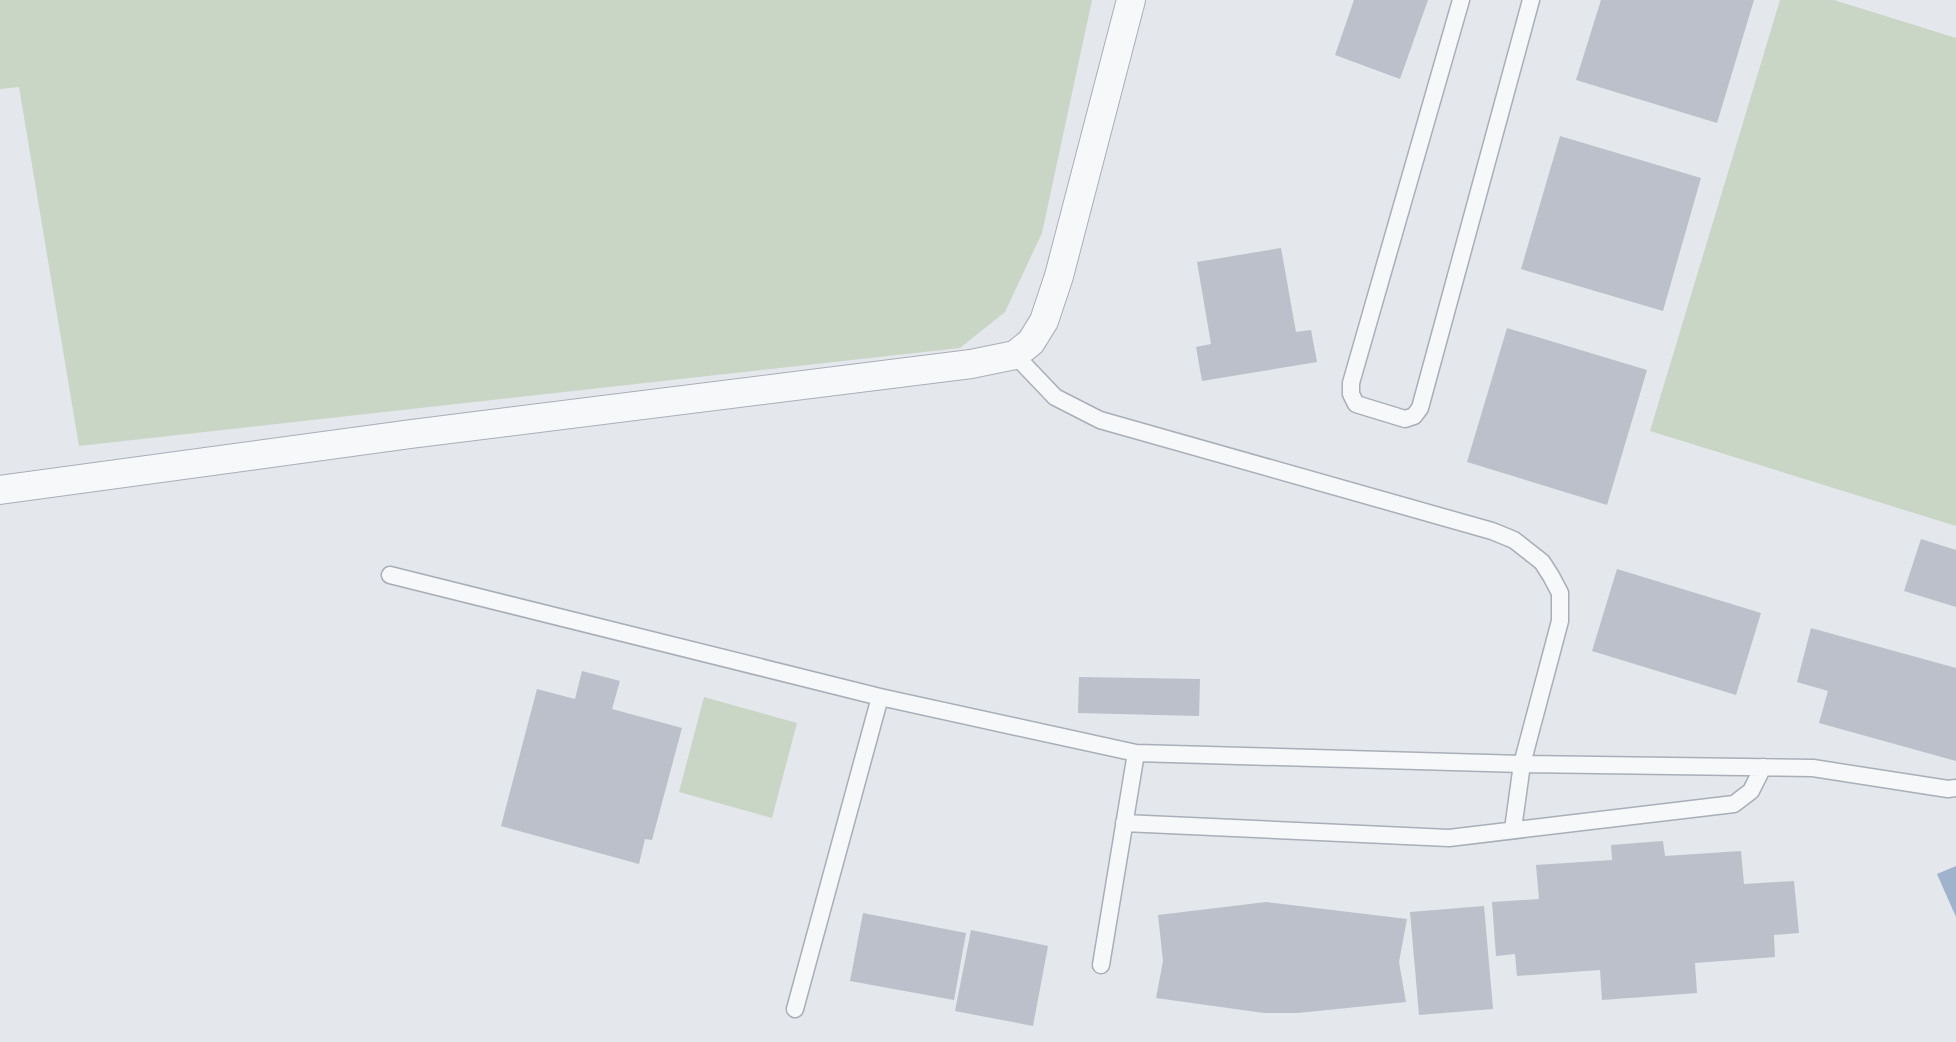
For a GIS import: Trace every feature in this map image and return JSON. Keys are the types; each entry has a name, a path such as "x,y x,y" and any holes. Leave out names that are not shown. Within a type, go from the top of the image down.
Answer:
{"street":[{"path":"0,490 392,437 971,364 1014,355 1031,342 1044,322 1060,276 1131,0"}],"lane":[{"path":"1461,0 1350,383 1350,389 1356,404 1405,419 1414,416 1420,408 1531,0"},
{"path":"1014,355 1055,397 1100,420 1492,531 1514,540 1542,562 1560,594 1560,621 1522,764 1513,830"},
{"path":"390,575 880,697 1136,753 1522,764 1812,768 1948,789 1956,788"},
{"path":"795,1009 880,697"},
{"path":"1101,965 1136,753"},
{"path":"1124,823 1449,838 1734,804 1752,791 1764,767"}],"green space":[{"path":"0,0 1092,0 1042,233 1005,312 960,348 79,446 19,87 0,89"},
{"path":"1780,0 1834,0 1956,38 1956,526 1650,431"},
{"path":"704,697 797,723 772,818 679,792"}],"water":[{"path":"1956,866 1956,917 1937,874"}],"building":[{"path":"1354,0 1428,0 1400,79 1335,55"},
{"path":"1601,0 1754,0 1717,123 1576,80"},
{"path":"1560,136 1701,178 1663,311 1521,269"},
{"path":"1281,248 1296,332 1311,330 1317,362 1202,381 1196,347 1211,344 1197,262"},
{"path":"1507,328 1647,370 1607,505 1467,462"},
{"path":"1921,539 1956,550 1956,607 1904,591"},
{"path":"1617,569 1761,613 1736,695 1592,651"},
{"path":"1811,628 1956,668 1956,761 1819,723 1828,691 1797,682"},
{"path":"582,671 620,681 612,709 682,728 652,840 645,839 639,864 501,826 537,689 575,699"},
{"path":"1079,677 1200,679 1199,716 1078,713"},
{"path":"1663,841 1665,856 1741,851 1744,884 1794,881 1799,933 1774,935 1775,957 1695,963 1697,993 1602,1000 1600,970 1517,976 1515,954 1496,956 1492,902 1539,899 1536,865 1612,860 1611,845"},
{"path":"1266,902 1407,919 1399,962 1406,1002 1298,1013 1264,1013 1156,998 1163,961 1158,915"},
{"path":"1484,906 1493,1009 1419,1015 1410,912"},
{"path":"863,913 966,933 954,1000 850,981"},
{"path":"971,930 1048,946 1033,1026 955,1011"}]}
